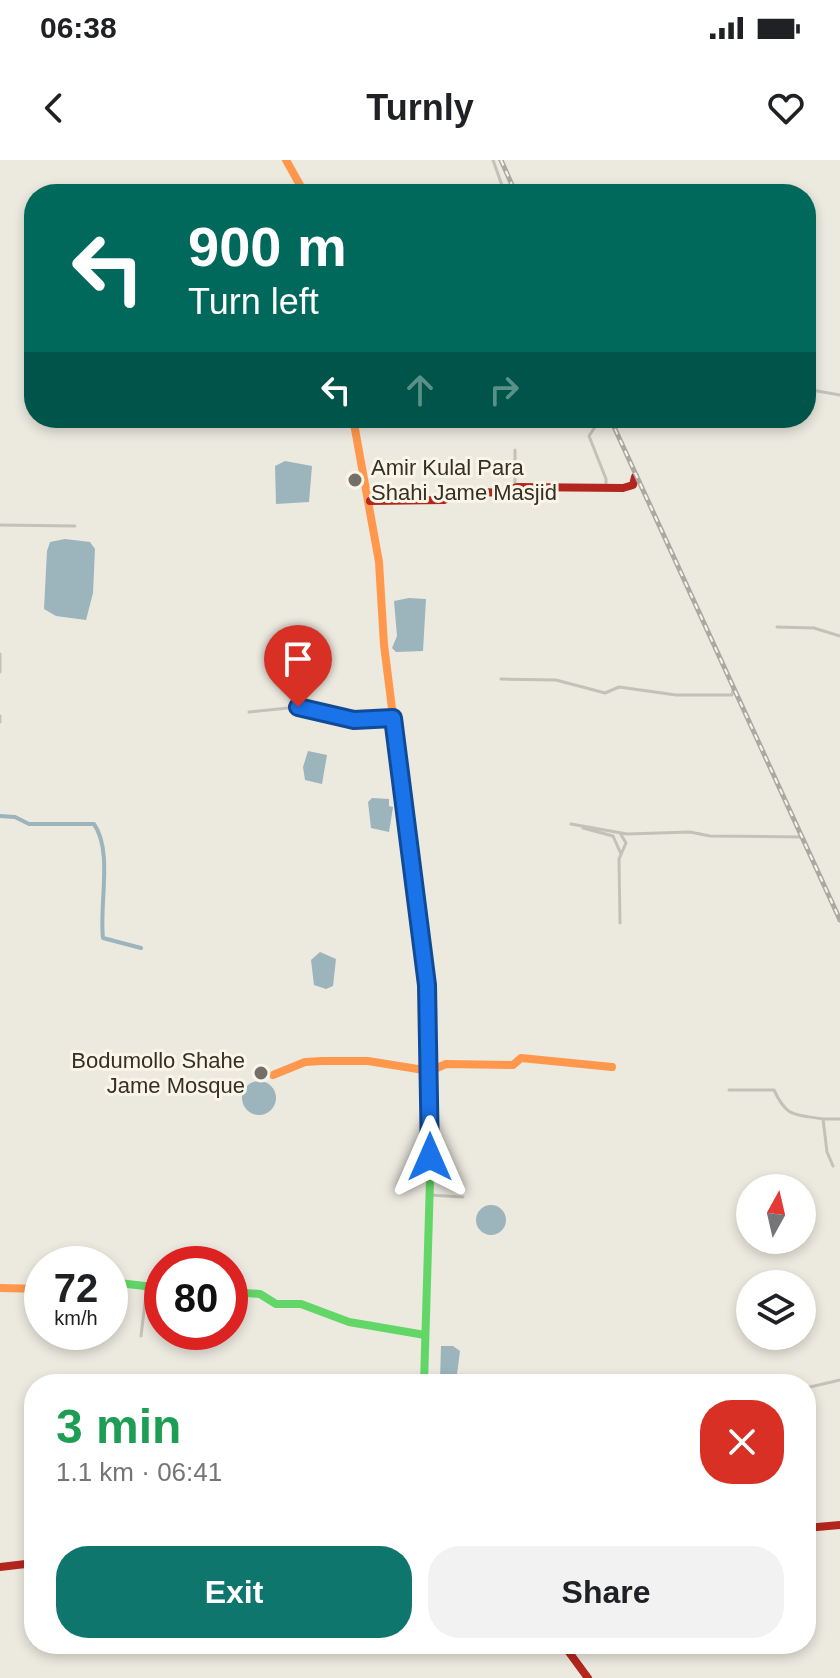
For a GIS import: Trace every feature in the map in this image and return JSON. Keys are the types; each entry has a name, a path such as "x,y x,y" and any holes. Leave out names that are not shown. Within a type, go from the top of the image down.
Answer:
{"main road":[{"path":"286,160 299,184"},
{"path":"355,428 370,501 393,718 427,985 430,1071 424,1374"},
{"path":"370,501 444,500 465,491 502,493 515,487 629,487 635,477"},
{"path":"273,1075 305,1062 351,1060 430,1071 446,1064 513,1065 521,1058 612,1067"},
{"path":"0,1288 24,1289"},
{"path":"248,1293 260,1294 276,1304 301,1304 349,1322 425,1335"},
{"path":"816,1527 840,1525"},
{"path":"0,1567 24,1564"},
{"path":"570,1654 588,1678"}],"street":[{"path":"493,160 501,184"},
{"path":"816,391 840,395"},
{"path":"594,428 589,436 606,479 606,488"},
{"path":"515,450 515,487"},
{"path":"0,525 75,526"},
{"path":"777,627 814,628 840,636"},
{"path":"0,654 0,672"},
{"path":"501,679 556,680 605,693 619,687 690,696 732,695 733,690"},
{"path":"249,712 298,707 354,720 393,718"},
{"path":"621,854 613,836 574,824 620,833 802,837"},
{"path":"620,833 626,843 621,854 620,923"},
{"path":"729,1090 774,1090 779,1106 796,1117 840,1119"},
{"path":"823,1119 827,1152 833,1166"},
{"path":"429,1195 463,1197"},
{"path":"141,1336 144,1311"},
{"path":"816,1386 840,1380"}],"water":[{"path":"285,461 312,466 309,502 276,504 275,466"},
{"path":"65,539 90,542 95,549 93,593 86,620 56,616 44,609 47,551 50,542"},
{"path":"426,599 423,651 396,652 392,648 397,636 394,601"},
{"path":"308,751 327,755 322,784 305,780 303,767"},
{"path":"372,798 389,799 389,806 393,807 389,832 371,828 368,802"},
{"path":"320,952 336,959 333,986 326,989 314,985 311,960"},
{"path":"259,1081 271,1086 276,1098 271,1110 259,1115 247,1110 242,1098 247,1086"},
{"path":"491,1205 502,1209 506,1220 502,1231 491,1235 480,1231 476,1220 480,1209"},
{"path":"441,1346 453,1346 460,1351 457,1374 440,1374"}],"waterway":[{"path":"0,816 15,817 29,824 94,824 103,849 103,938 141,948"}],"railway":[{"path":"501,160 512,184"},
{"path":"615,428 840,920"}],"traffic: fast":[{"path":"424,961 431,1146 424,1374"},
{"path":"128,1284 144,1286"},
{"path":"248,1293 260,1294 276,1304 301,1304 349,1322 425,1335"}],"traffic: slow":[{"path":"286,160 299,184"},
{"path":"355,428 379,562 384,645 424,961"},
{"path":"273,1075 305,1062 322,1061 368,1061 430,1071 446,1064 513,1065 521,1058 612,1067"},
{"path":"0,1288 24,1289"}],"traffic: jam":[{"path":"370,501 444,500 465,491 502,493 517,487 623,488 633,485 635,477"},
{"path":"816,1527 840,1525"},
{"path":"0,1567 24,1564"},
{"path":"570,1654 588,1678"}],"place":[{"name":"Amir Kulal Para Shahi Jame Masjid","path":"355,480"},
{"name":"Bodumollo Shahe Jame Mosque","path":"261,1073"}],"route":[{"path":"298,707 354,720 393,718 427,985 430,1157"}]}
